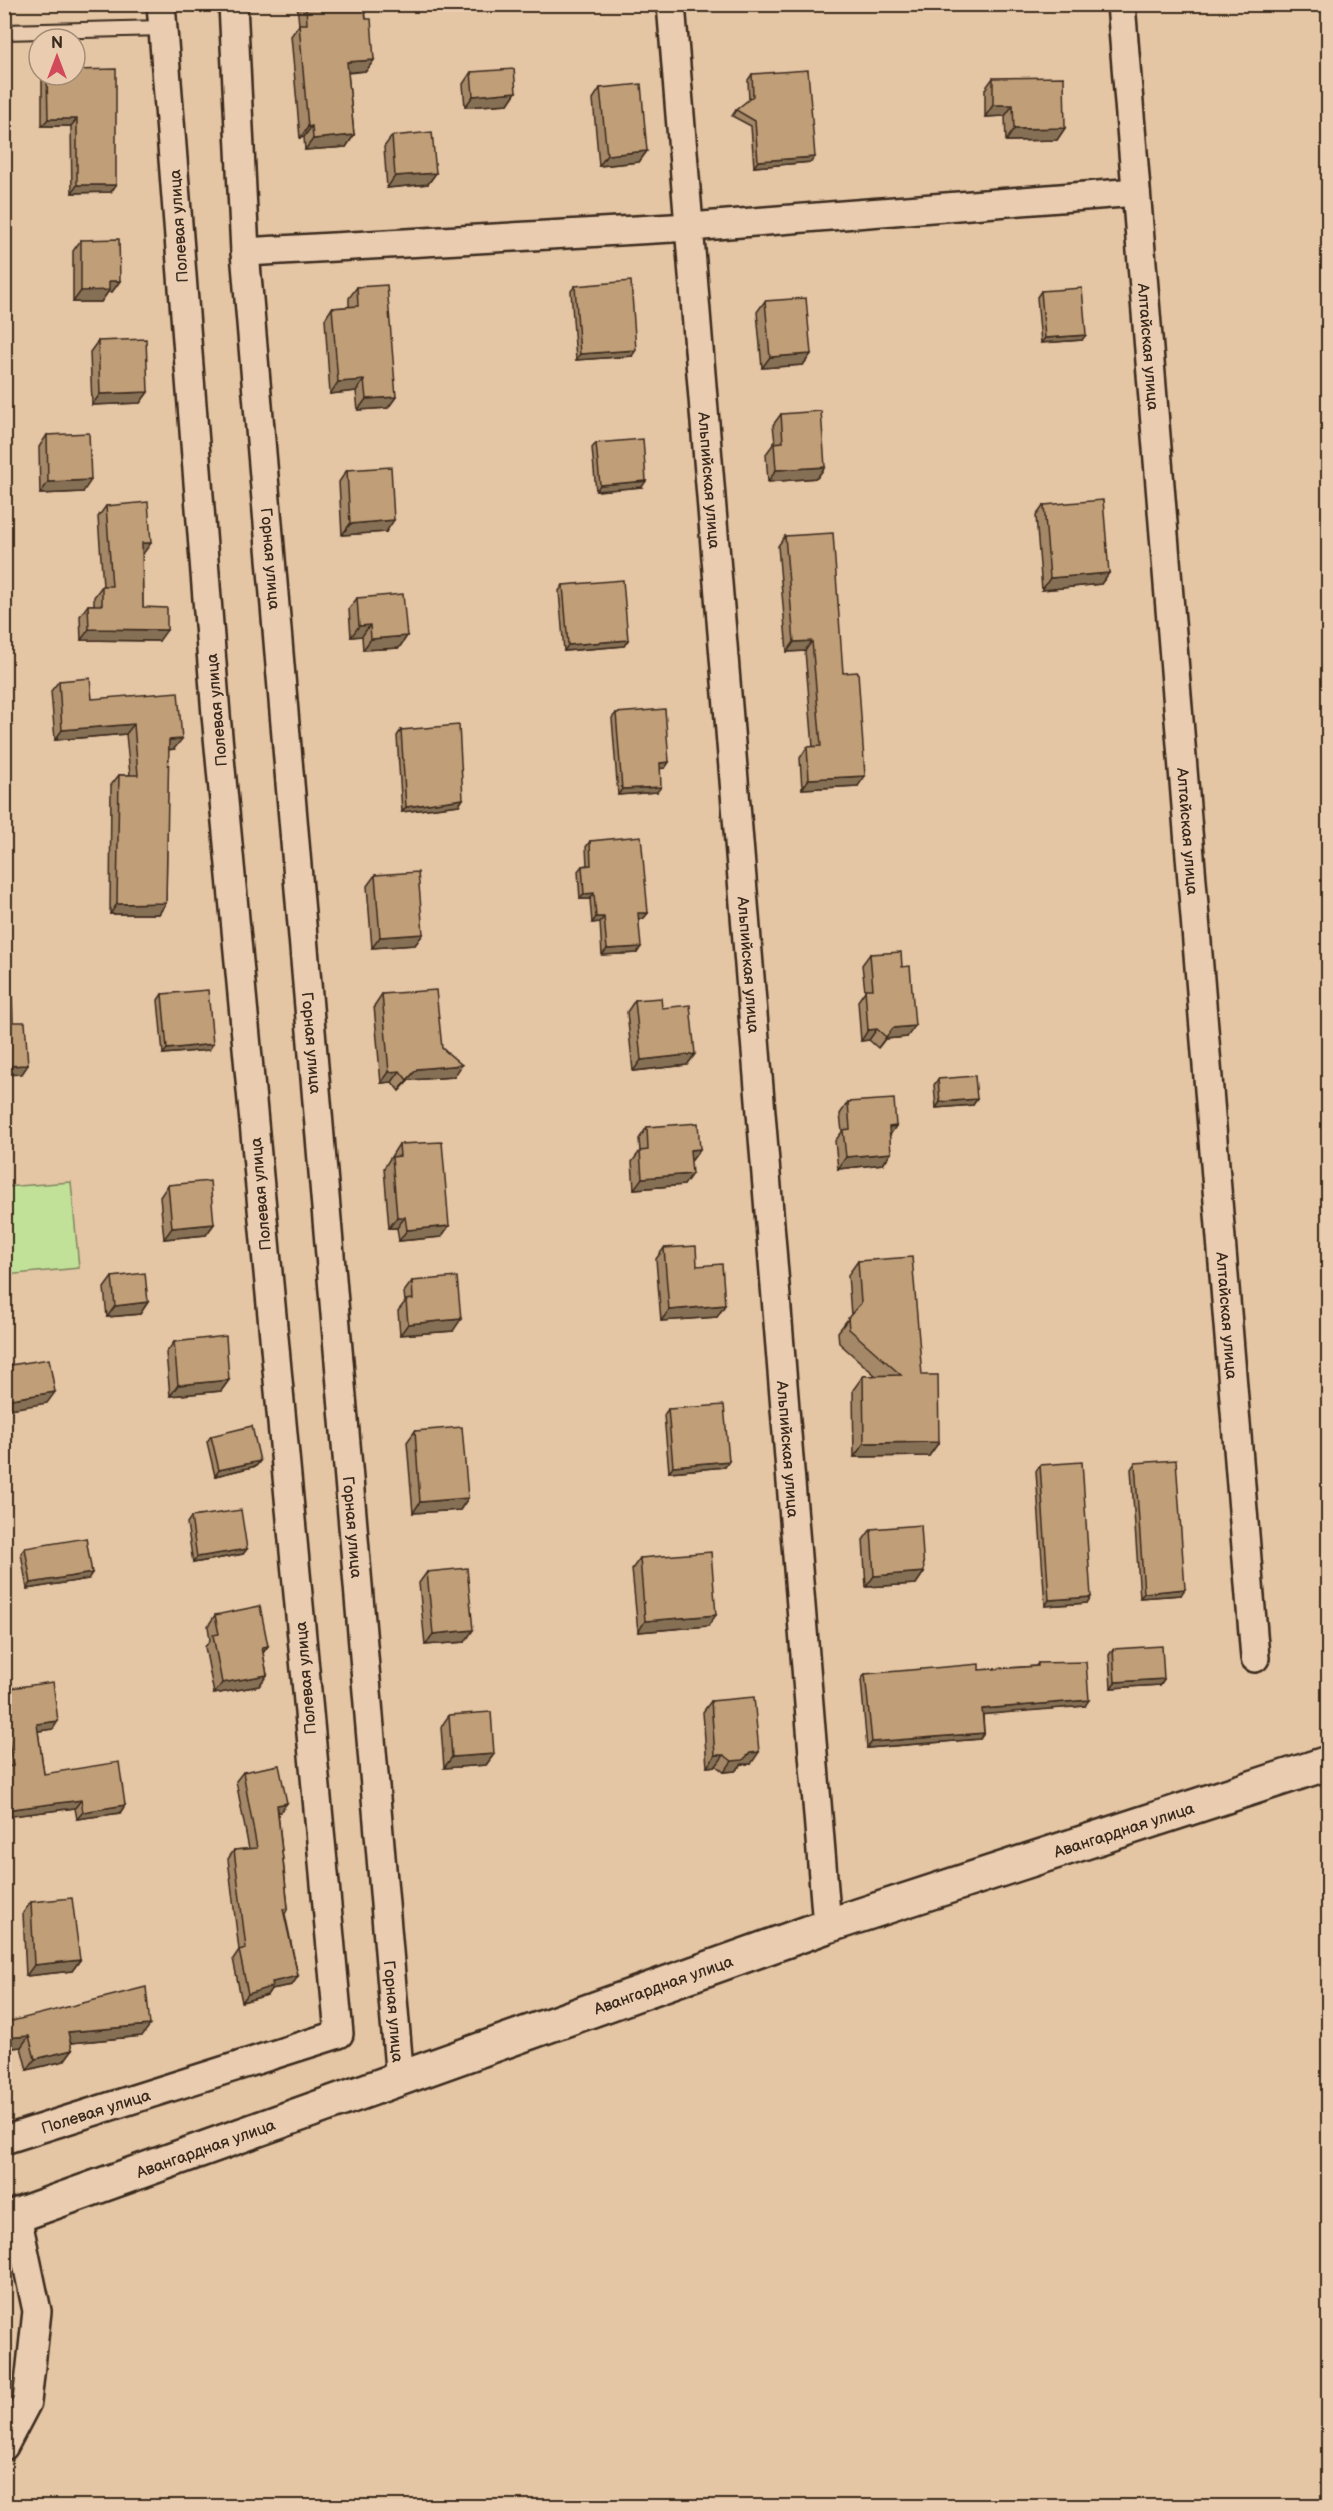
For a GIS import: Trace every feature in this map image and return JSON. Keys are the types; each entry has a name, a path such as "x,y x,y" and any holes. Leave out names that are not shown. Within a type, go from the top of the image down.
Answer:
{"main road":[{"name":"Авангардная улица","path":"11,2218 400,2081 827,1926 1329,1763"}],"street":[{"name":"Горная улица","path":"233,4 245,252 400,2081"},
{"name":"Альпийская улица","path":"671,4 827,1926"},
{"name":"Алтайская улица","path":"1120,4 1255,1658"},
{"name":"Полевая улица","path":"4,2140 339,2034 216,715 162,16"},
{"path":"245,252 690,227 1136,192"},
{"path":"4,2446 27,2403 38,2311 11,2218"}],"lane":[{"path":"4,32 162,16"}],"green space":[{"path":"71,1182 79,1268 5,1275 5,1187"}],"building":[{"path":"306,4 364,4 366,19 371,19 374,60 347,62 354,135 313,139 312,126 308,127 299,24 307,24"},
{"path":"116,69 116,185 77,185 77,119 48,119 47,87 87,87 87,70"},
{"path":"514,69 516,92 473,96 471,72"},
{"path":"808,70 815,157 758,161 755,121 736,110 753,96 752,74"},
{"path":"1064,77 1065,128 1014,129 1013,105 993,105 993,78"},
{"path":"641,84 647,151 607,155 600,88"},
{"path":"432,132 436,173 395,176 392,136"},
{"path":"119,239 120,281 109,281 109,290 81,291 81,240"},
{"path":"631,281 636,350 580,354 575,286"},
{"path":"387,285 396,397 366,399 364,380 338,382 332,308 358,306 357,287"},
{"path":"1082,288 1086,335 1045,338 1041,291"},
{"path":"806,298 811,354 770,357 765,301"},
{"path":"146,339 148,392 100,394 98,341"},
{"path":"821,411 825,467 776,470 774,443 783,442 781,414"},
{"path":"89,433 91,480 48,482 47,435"},
{"path":"643,439 646,481 600,485 596,443"},
{"path":"391,467 394,520 350,524 347,470"},
{"path":"1103,500 1109,573 1050,578 1044,505"},
{"path":"148,502 151,543 142,543 143,607 167,608 167,630 89,629 88,605 102,605 102,586 112,586 106,506"},
{"path":"833,533 843,673 858,672 865,776 809,779 807,747 821,746 812,641 794,642 785,536"},
{"path":"623,580 628,640 568,645 563,585"},
{"path":"403,594 407,636 371,639 370,625 359,626 357,598"},
{"path":"90,678 92,699 178,692 182,739 169,740 166,903 117,904 119,775 138,775 134,724 62,730 59,681"},
{"path":"665,709 669,762 660,763 661,787 622,789 616,713"},
{"path":"459,725 463,799 406,807 401,730"},
{"path":"641,836 648,913 638,913 641,947 607,949 604,917 596,917 594,893 584,894 582,866 591,865 590,841"},
{"path":"418,872 423,934 380,937 375,875"},
{"path":"4,941 10,941 13,1022 25,1022 28,1065 4,1066"},
{"path":"901,952 902,967 910,966 915,1026 893,1028 886,1037 877,1029 868,1030 865,989 873,989 870,954"},
{"path":"208,990 213,1044 167,1049 162,994"},
{"path":"436,990 442,1048 462,1065 417,1069 407,1080 400,1071 389,1072 382,994"},
{"path":"661,998 662,1008 690,1005 695,1054 641,1060 635,1000"},
{"path":"975,1076 977,1099 940,1102 938,1079"},
{"path":"894,1099 896,1126 889,1127 891,1153 846,1157 843,1130 850,1129 848,1102"},
{"path":"698,1123 700,1149 690,1150 692,1174 642,1178 640,1151 648,1150 647,1127"},
{"path":"442,1142 449,1226 407,1230 405,1217 397,1217 392,1157 400,1156 399,1144"},
{"path":"210,1181 214,1224 172,1228 168,1185"},
{"path":"4,1219 7,1243 4,1243"},
{"path":"696,1246 697,1266 722,1264 725,1305 669,1310 664,1248"},
{"path":"912,1257 922,1375 938,1375 939,1442 864,1443 863,1376 901,1375 849,1329 848,1318 861,1303 858,1261"},
{"path":"145,1273 148,1302 115,1306 112,1277"},
{"path":"457,1277 461,1319 408,1324 406,1300 413,1299 412,1281"},
{"path":"226,1336 229,1380 178,1385 174,1342"},
{"path":"49,1359 55,1392 4,1400 4,1366"},
{"path":"724,1405 729,1461 673,1466 668,1409"},
{"path":"252,1426 260,1461 219,1470 211,1436"},
{"path":"462,1427 468,1498 420,1502 415,1431"},
{"path":"1176,1460 1185,1589 1144,1593 1135,1463"},
{"path":"1082,1462 1091,1597 1049,1600 1040,1465"},
{"path":"241,1510 247,1549 197,1557 191,1517"},
{"path":"921,1525 924,1572 874,1576 871,1529"},
{"path":"86,1538 92,1573 31,1583 25,1548"},
{"path":"711,1552 716,1615 645,1621 640,1558"},
{"path":"467,1568 473,1630 433,1634 427,1572"},
{"path":"260,1606 268,1646 262,1647 267,1675 222,1683 213,1635 219,1634 215,1615"},
{"path":"1162,1646 1164,1679 1115,1682 1113,1649"},
{"path":"1086,1662 1089,1700 982,1709 984,1733 872,1742 865,1674 979,1664 979,1670 1038,1666 1038,1663"},
{"path":"53,1682 58,1721 37,1724 44,1774 119,1762 125,1805 83,1812 81,1800 5,1810 4,1767 13,1766 4,1713 4,1689"},
{"path":"754,1697 759,1752 750,1753 743,1760 732,1761 724,1755 715,1755 711,1701"},
{"path":"491,1712 494,1754 452,1757 449,1715"},
{"path":"279,1765 287,1803 277,1805 288,1908 283,1909 298,1976 272,1982 273,1986 248,1994 239,1950 246,1948 234,1850 257,1848 243,1772"},
{"path":"72,1898 80,1960 34,1965 31,1902"},
{"path":"146,1987 150,2025 68,2032 72,2050 35,2059 29,2036 4,2038 4,2023"}]}
